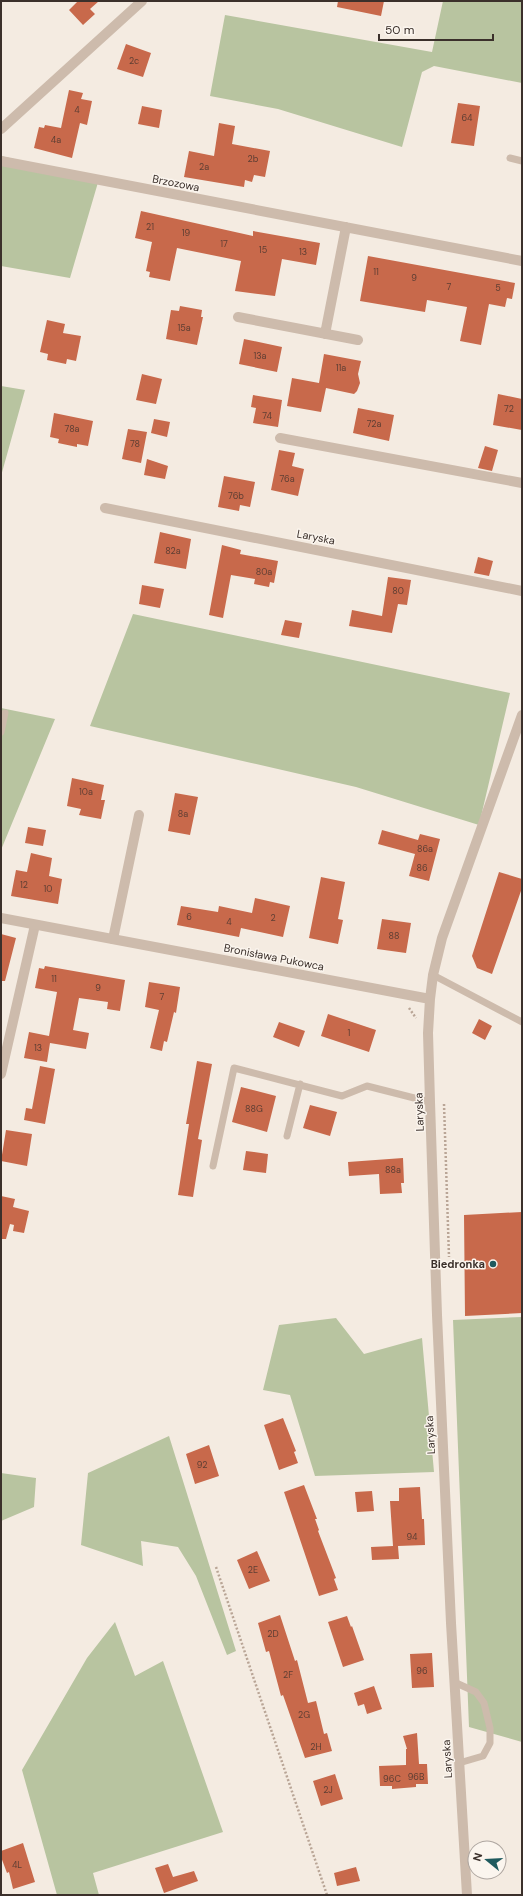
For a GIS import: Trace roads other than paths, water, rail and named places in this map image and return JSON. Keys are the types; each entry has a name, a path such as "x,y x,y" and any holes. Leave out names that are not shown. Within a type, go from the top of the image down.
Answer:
{"street":[{"path":"1,129 142,1"},
{"name":"Brzozowa","path":"1,161 522,261"},
{"path":"325,334 346,227"},
{"path":"238,317 358,340"},
{"path":"280,438 522,483"},
{"name":"Laryska","path":"105,508 522,591"},
{"name":"Laryska","path":"467,1895 454,1682 437,1323 428,1033 433,975 442,938 522,715"},
{"path":"113,939 138,815"},
{"name":"Bronisława Pukowca","path":"1,918 430,999"},
{"path":"1,1074 35,924"}],"lane":[{"path":"510,158 522,161"},
{"path":"1,732 5,714"},
{"path":"433,975 522,1022"},
{"path":"213,1166 234,1068 342,1096 367,1086 430,1102"},
{"path":"287,1136 300,1084"},
{"path":"454,1682 476,1692 484,1703 490,1728 490,1743 482,1756 459,1763"}],"place":[{"name":"Biedronka","path":"493,1264"}]}
